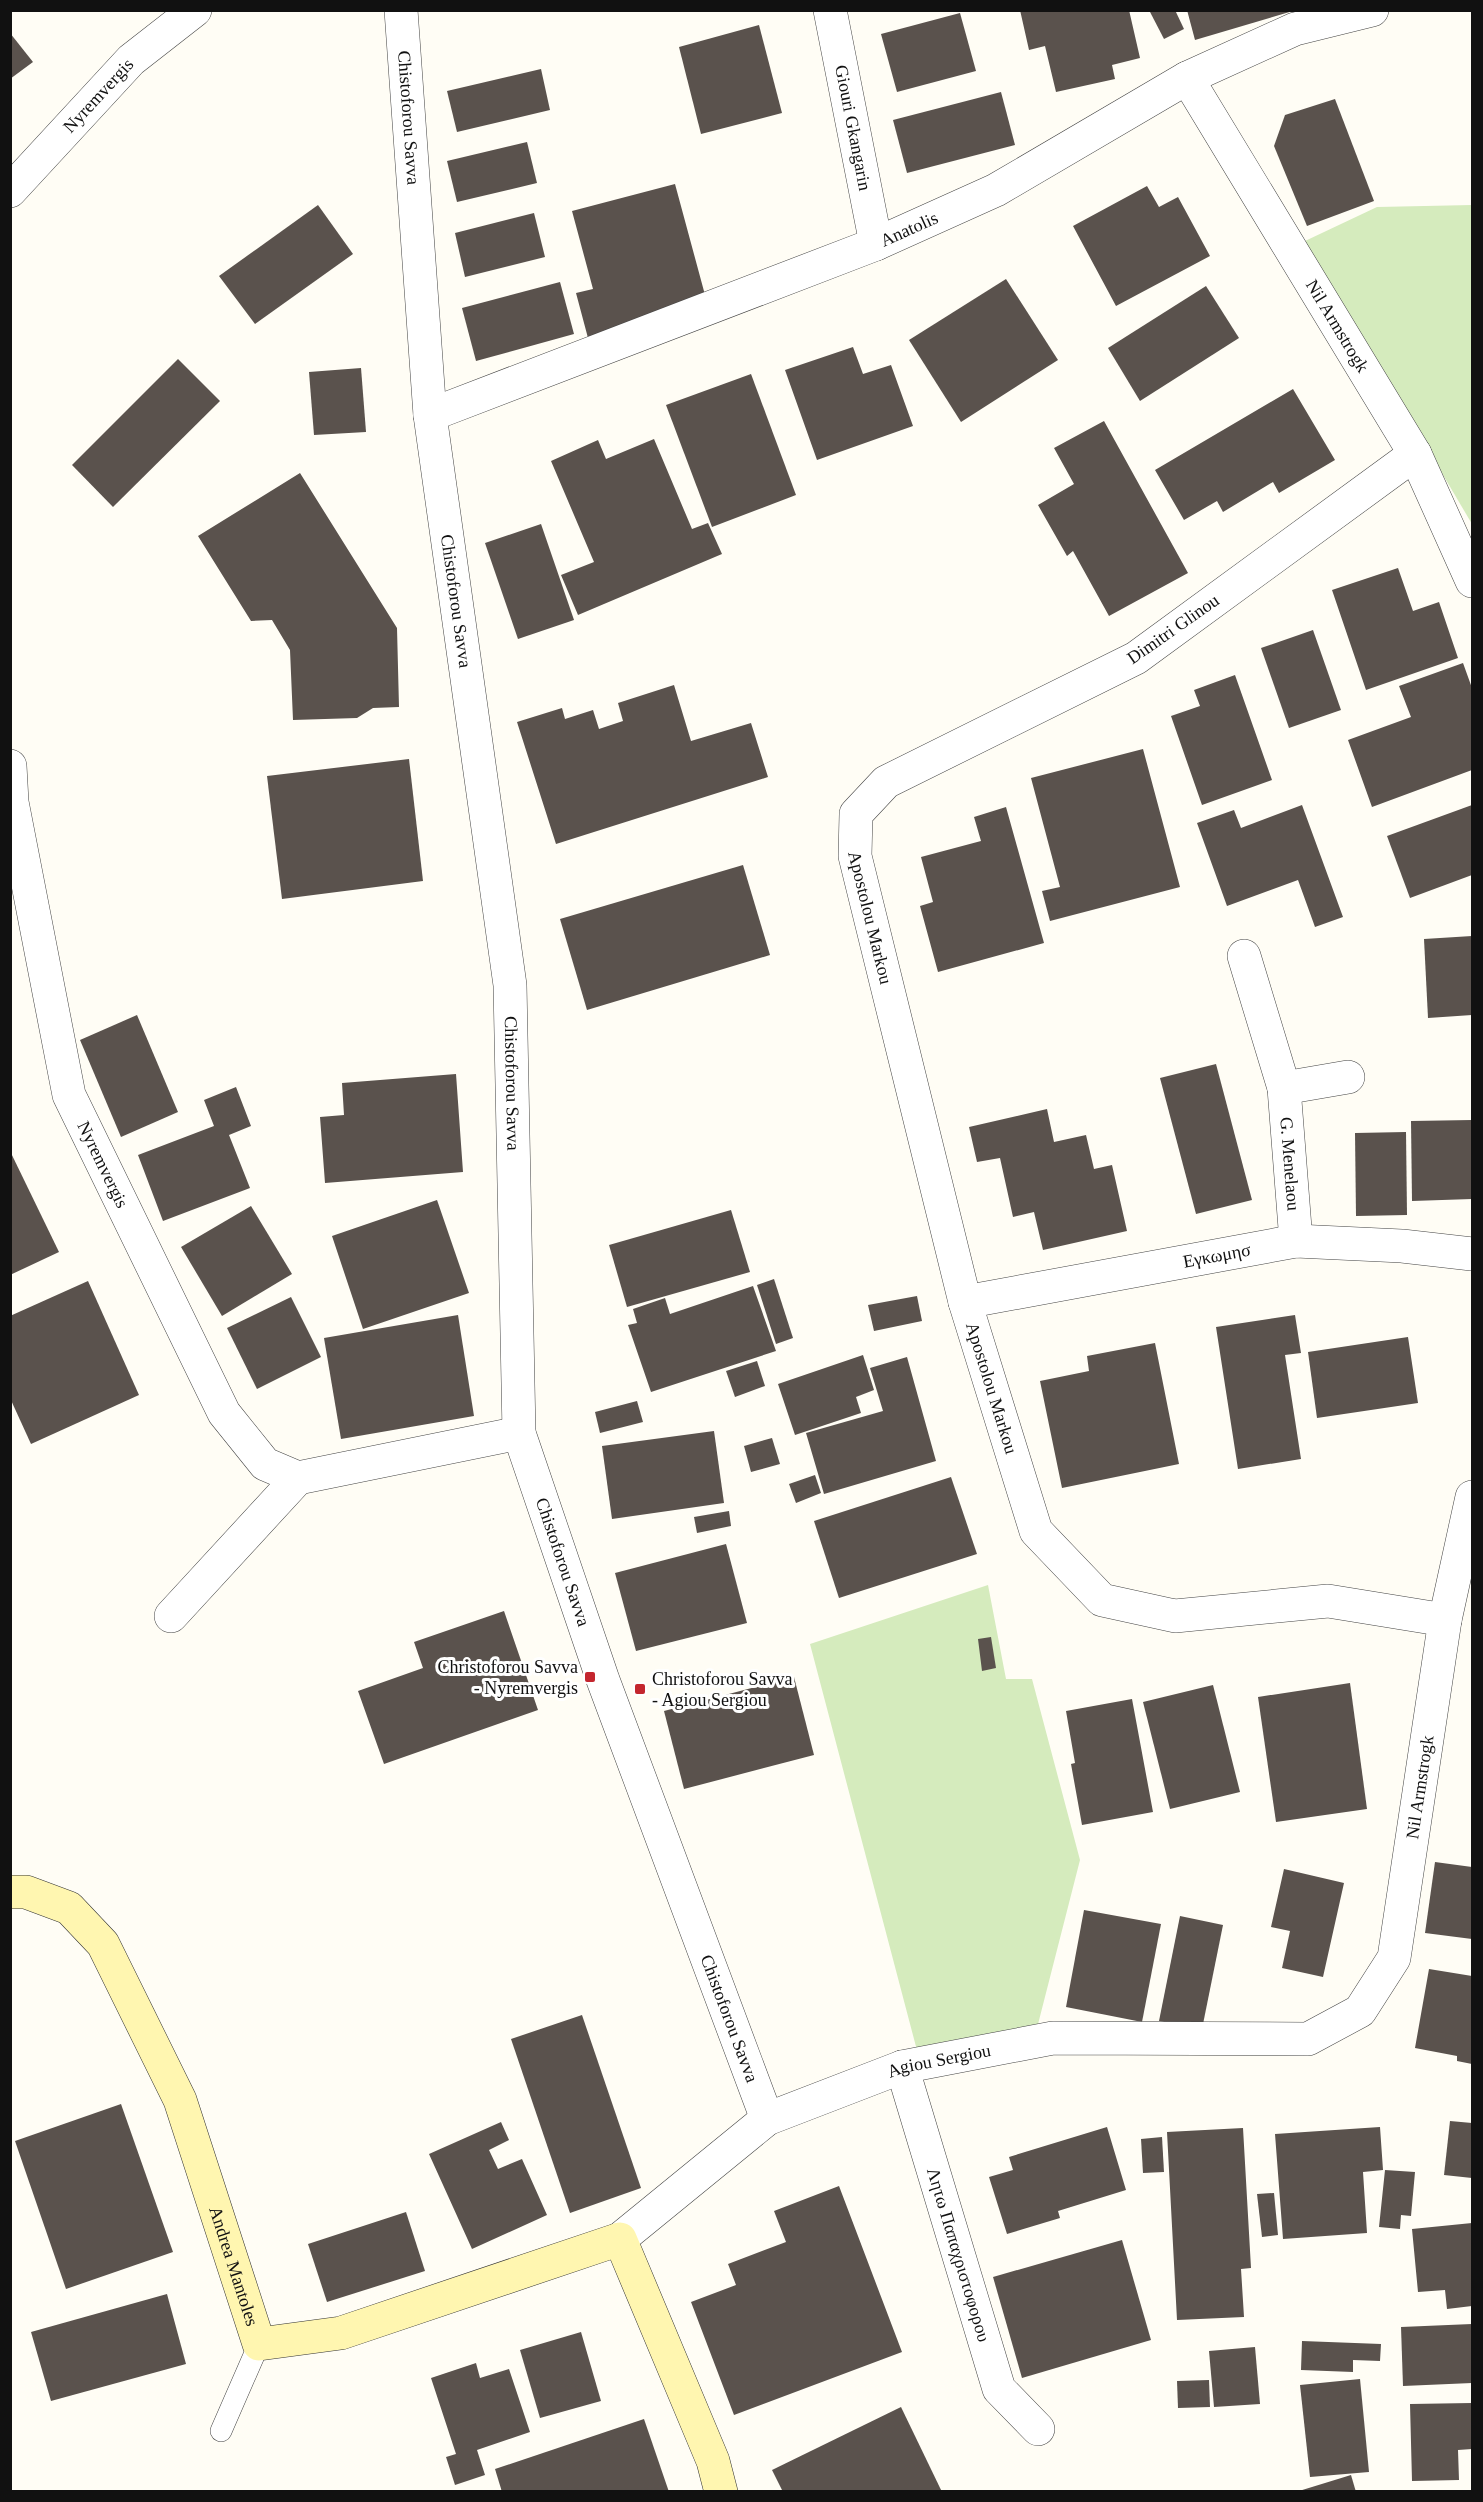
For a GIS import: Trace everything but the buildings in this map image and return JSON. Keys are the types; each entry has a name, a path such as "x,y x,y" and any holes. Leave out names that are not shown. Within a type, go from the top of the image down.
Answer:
{"street":[{"name":"Nyremvergis","path":"10,191 131,60 195,10"},
{"name":"Chistoforou Savva","path":"401,10 430,415 510,985 519,1433 603,1680 767,2119"},
{"name":"Giouri Gkangarin","path":"830,10 876,244"},
{"name":"Anatolis","path":"430,415 876,244 996,190 1187,78 1295,29 1372,10"},
{"name":"Nil Armstrogk","path":"1187,78 1415,454 1473,581"},
{"name":"Dimitri Glinou","path":"856,814 886,782 1136,658 1415,454"},
{"name":"Nyremvergis","path":"10,766 11,802 69,1095 224,1413 265,1464 298,1478"},
{"name":"Apostolou Markou","path":"856,814 855,856 965,1302 1036,1531 1102,1600 1175,1616 1328,1601 1445,1620"},
{"name":"G. Menelaou","path":"1244,956 1284,1088 1296,1241"},
{"path":"1284,1088 1348,1077"},
{"name":"Εγκωμησ","path":"965,1302 1296,1241 1402,1246 1473,1254"},
{"path":"171,1616 298,1478 519,1433"},
{"name":"Nil Armstrogk","path":"1308,2039 1360,2011 1394,1958 1445,1620 1473,1497"},
{"name":"Andrea Mantoles","path":"10,1892 26,1892 69,1908 103,1944 180,2100 259,2344 341,2333 620,2239"},
{"name":"Agiou Sergiou","path":"620,2239 767,2119 902,2067 1053,2038 1308,2039"},
{"name":"Λητω Παπαχριστοφορου","path":"902,2067 999,2389 1038,2428"},
{"path":"620,2239 712,2461 721,2492"}],"lane":[{"path":"220,2431 259,2344"}],"green space":[{"path":"1472,205 1472,524 1305,241 1377,207"},
{"path":"988,1585 1006,1679 1032,1679 1080,1860 1036,2032 919,2058 810,1644"}],"place":[{"name":"Christoforou Savva - Nyremvergis","path":"590,1677"},
{"name":"Christoforou Savva - Agiou Sergiou","path":"640,1689"}]}
